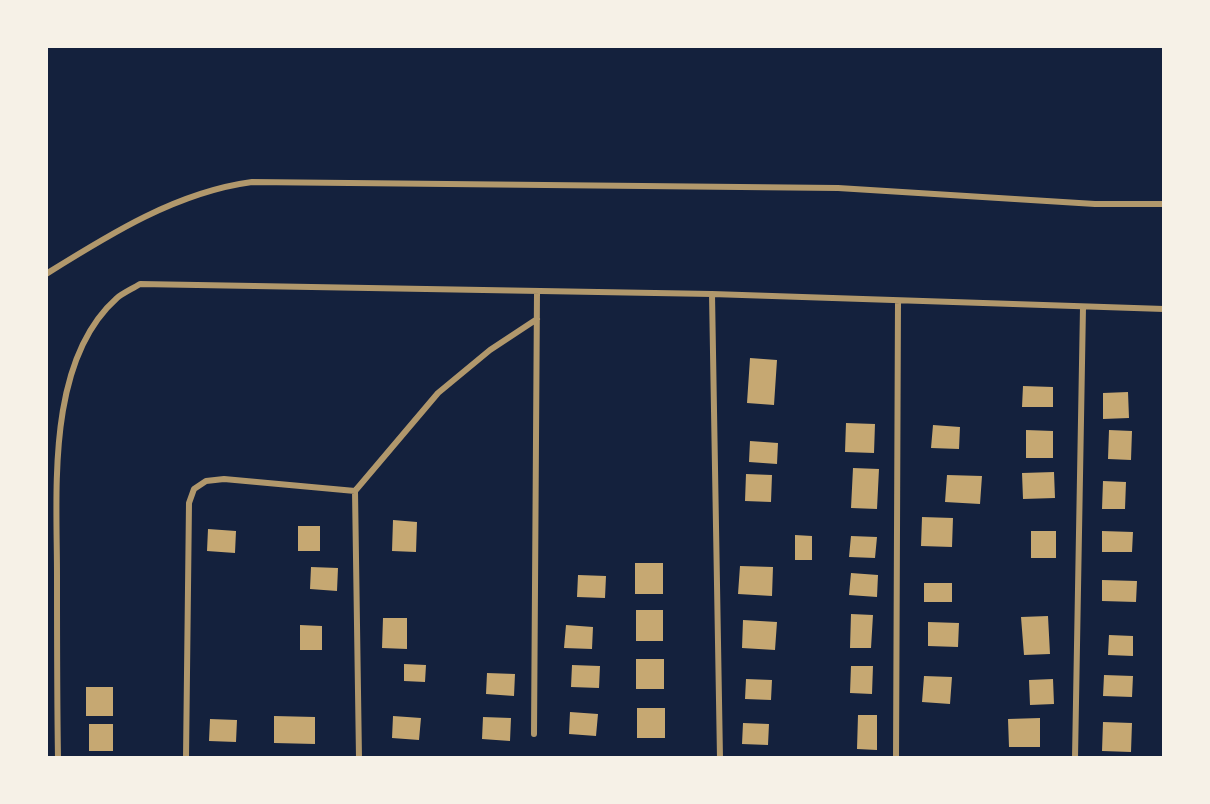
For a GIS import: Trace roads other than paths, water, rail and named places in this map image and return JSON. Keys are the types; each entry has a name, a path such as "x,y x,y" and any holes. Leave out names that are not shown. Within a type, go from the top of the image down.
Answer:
{"street":[{"path":"46,274 148,215 181,200 227,185 252,182 838,188 1095,204 1164,204"},
{"path":"58,758 57,452 68,388 80,350 99,318 117,297 140,285 712,294 1164,309"},
{"path":"534,734 537,292"},
{"path":"712,294 720,758"},
{"path":"896,758 898,300"},
{"path":"1076,758 1083,307"},
{"path":"359,758 355,491 438,393 490,350 537,320"},
{"path":"186,758 189,503 194,489 206,481 224,479 355,491"}]}
